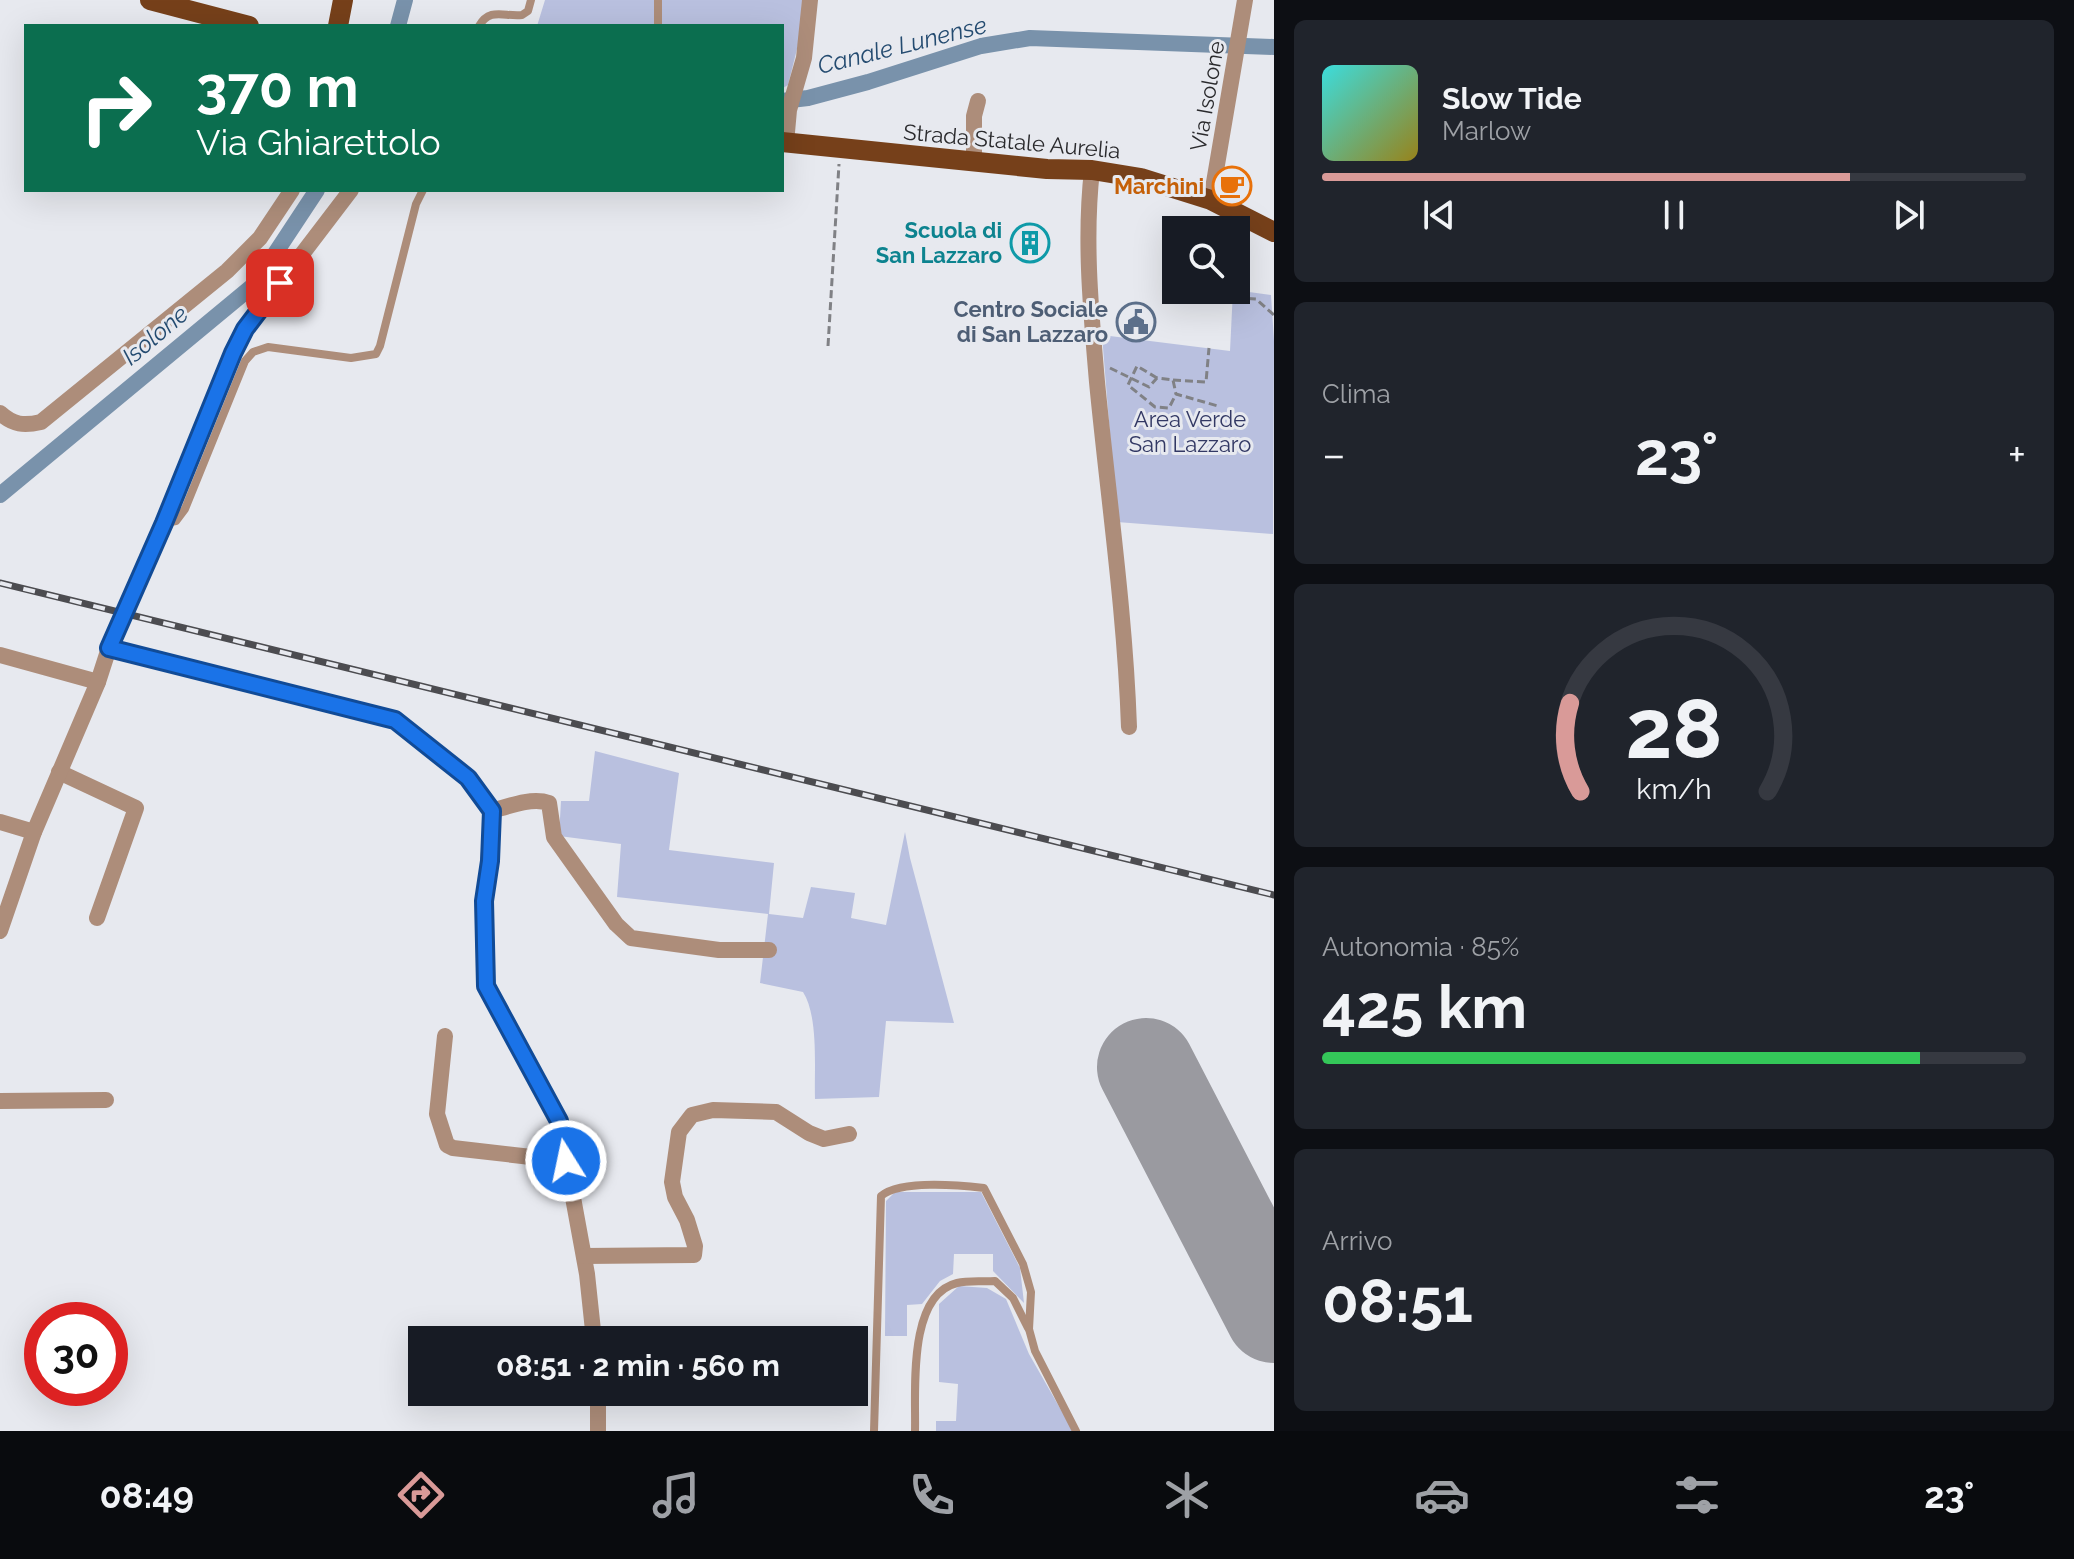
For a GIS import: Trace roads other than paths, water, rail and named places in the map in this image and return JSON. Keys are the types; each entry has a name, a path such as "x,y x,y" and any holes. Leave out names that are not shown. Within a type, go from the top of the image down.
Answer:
{"main road":[{"path":"150,0 241,24"},
{"name":"Strada Statale Aurelia","path":"784,142 1047,169 1092,170 1141,178 1211,200 1274,232"}],"street":[{"path":"784,142 789,110 804,58 810,0"},
{"name":"Via Isolone","path":"1211,200 1245,0"},
{"path":"974,162 974,116 978,101"},
{"path":"1092,170 1087,214 1096,362 1127,669 1129,727"},
{"path":"0,413 15,424 41,422 227,271 260,238 291,192"},
{"path":"0,931 34,832 245,329 349,192"},
{"path":"109,648 395,720 468,778 492,811 490,861 484,901 486,986 559,1121 584,1256 592,1326"},
{"path":"0,655 98,682"},
{"path":"59,772 136,808 97,918"},
{"path":"492,811 517,804 549,803 554,837 616,924 631,938 719,950 769,950"},
{"path":"0,822 34,832"},
{"path":"445,1036 437,1114 447,1145 566,1161"},
{"path":"0,1101 106,1100"},
{"path":"584,1256 694,1255 695,1246 672,1182 679,1132 692,1115 713,1110 776,1112 824,1139 849,1134"},
{"path":"598,1406 598,1431"}],"lane":[{"path":"480,24 492,14 522,15 528,11 531,0"},
{"path":"658,0 658,24"},
{"path":"164,523 176,521 185,509 245,361 253,352 268,347 351,358 376,354 416,204 422,192"},
{"path":"874,1431 879,1218 881,1196 889,1189 984,1188 1023,1264 1031,1292 1029,1329"},
{"path":"915,1431 921,1321 940,1294 957,1283 995,1281 1013,1298 1029,1329 1035,1351 1076,1431"}],"waterway":[{"name":"Isolone","path":"399,24 405,0"},
{"name":"Canale Lunense","path":"784,101 808,98 868,82 981,46 1030,38 1274,47"},
{"name":"Isolone","path":"0,495 255,284 316,192"}],"railway":[{"path":"0,583 1274,895"}],"place":[{"name":"Marchini","path":"1232,186"},
{"name":"Scuola di San Lazzaro","path":"1030,243"},
{"name":"Centro Sociale di San Lazzaro","path":"1136,322"}],"park label":[{"name":"Area Verde San Lazzaro","path":"1190,432"}]}
